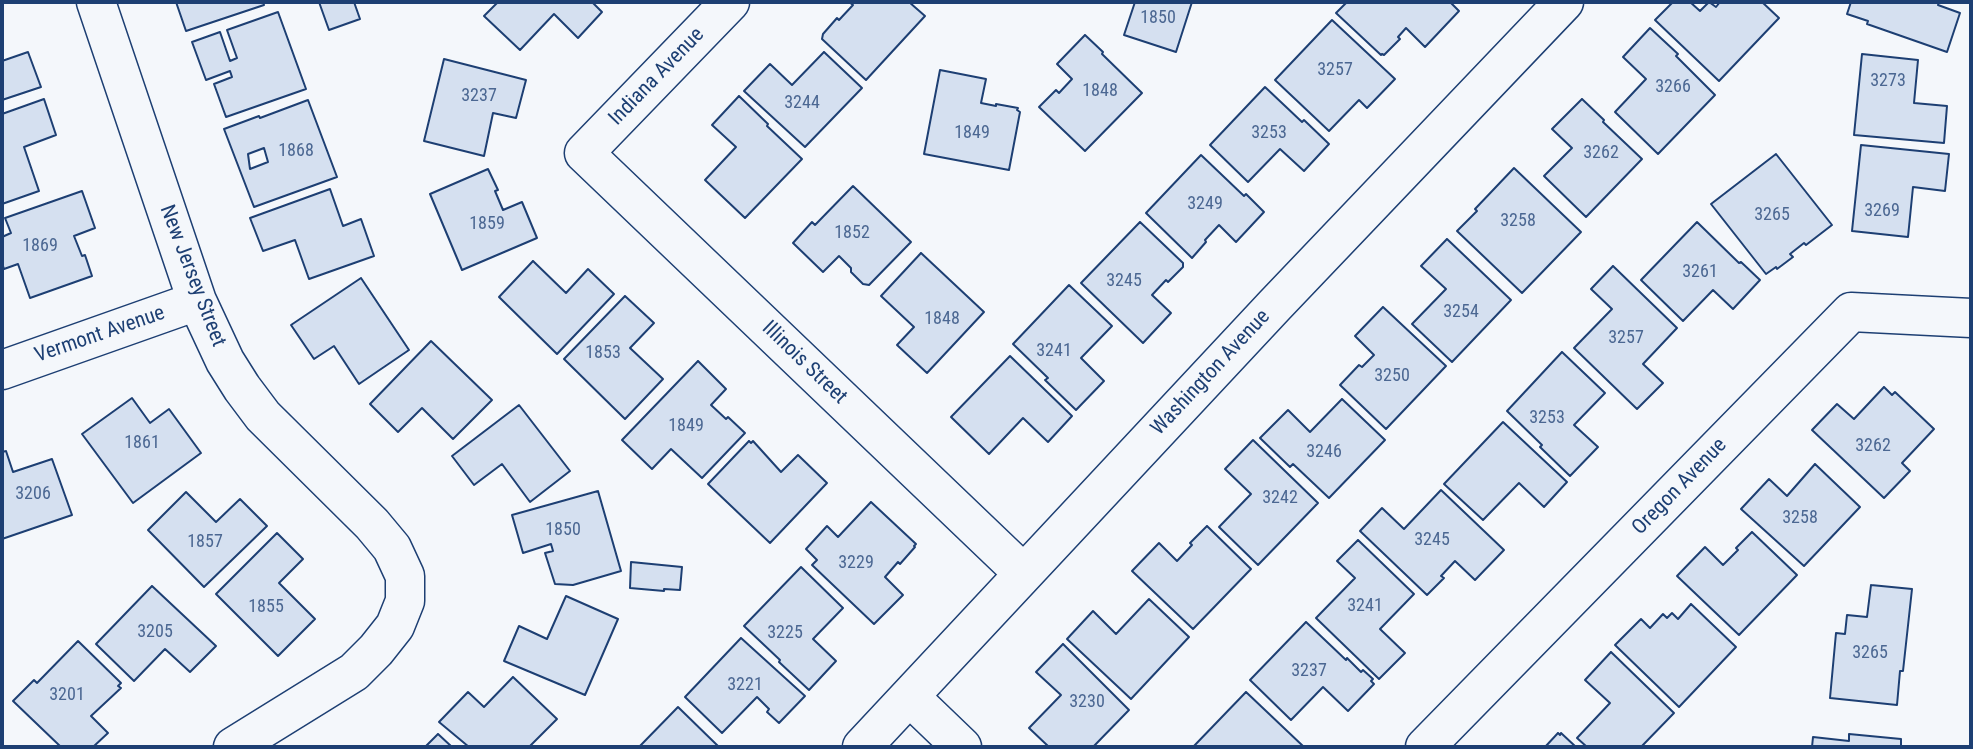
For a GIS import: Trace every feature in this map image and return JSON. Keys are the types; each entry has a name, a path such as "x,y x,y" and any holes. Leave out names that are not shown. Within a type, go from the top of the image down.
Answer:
{"street":[{"name":"New Jersey Street","path":"96,2 197,300 225,361 262,416 372,523 392,548 405,576 405,601 395,626 354,672 233,747"},
{"name":"Indiana Avenue","path":"584,153 730,2"},
{"name":"Washington Avenue","path":"862,747 1275,305 1564,2"},
{"name":"Illinois Street","path":"584,153 1023,573"},
{"name":"Vermont Avenue","path":"2,370 197,300"},
{"name":"Oregon Avenue","path":"1425,747 1851,312 1971,318"},
{"path":"910,697 962,747"}],"building":[{"path":"176,2 263,2 264,5 186,31"},
{"path":"319,2 354,2 360,19 329,30"},
{"path":"498,2 592,2 602,12 578,38 554,14 520,50 484,16"},
{"path":"849,2 909,2 925,16 866,80 822,39 837,18 839,20 853,5"},
{"path":"1135,2 1192,2 1176,52 1124,35"},
{"path":"1347,2 1450,2 1459,11 1425,47 1406,28 1398,37 1400,39 1381,55 1336,13"},
{"path":"1673,2 1690,2 1700,11 1709,2 1716,7 1720,2 1762,2 1779,18 1719,81 1655,20"},
{"path":"1851,2 1939,2 1938,5 1960,13 1947,52 1867,24 1868,21 1847,14"},
{"path":"278,12 306,89 226,117 214,84 232,77 230,71 206,80 192,42 220,32 230,61 237,58 227,30"},
{"path":"1332,20 1395,79 1367,108 1359,100 1329,131 1275,80"},
{"path":"1650,28 1715,95 1658,154 1615,112 1646,79 1623,57"},
{"path":"1085,35 1142,93 1085,151 1039,107 1056,90 1059,93 1072,79 1057,64"},
{"path":"28,52 41,87 2,100 2,61"},
{"path":"824,52 862,88 805,147 744,91 770,64 792,85"},
{"path":"1862,54 1918,60 1914,103 1947,106 1944,143 1854,135"},
{"path":"444,59 526,80 516,118 493,113 484,156 424,141"},
{"path":"940,70 986,79 981,103 1018,108 1020,112 1009,170 924,154"},
{"path":"1265,87 1329,144 1304,171 1280,149 1248,182 1210,145"},
{"path":"739,96 802,159 745,218 705,180 736,147 712,125"},
{"path":"44,99 56,135 24,147 39,191 2,204 2,114"},
{"path":"1582,99 1642,159 1586,217 1544,176 1572,148 1552,129"},
{"path":"308,100 337,177 254,207 224,129 259,116 260,118","holes":["264,148 268,162 250,169 248,154"]},
{"path":"1861,145 1949,154 1945,191 1913,187 1908,237 1852,231"},
{"path":"1776,154 1832,225 1790,254 1793,257 1777,269 1776,267 1766,274 1711,204"},
{"path":"1201,155 1264,212 1236,242 1219,225 1192,258 1146,213"},
{"path":"1514,168 1581,232 1522,293 1457,231"},
{"path":"488,169 498,190 495,191 503,210 522,202 537,238 462,270 430,194"},
{"path":"853,186 911,242 869,285 863,284 839,256 823,272 793,243 812,222 815,225"},
{"path":"330,189 343,226 361,219 374,256 309,279 295,240 263,251 250,218"},
{"path":"82,191 95,228 74,236 82,256 85,255 92,276 30,298 18,264 4,269 2,263 2,237 11,233 5,218"},
{"path":"1140,222 1183,263 1183,267 1152,295 1171,313 1143,343 1081,283"},
{"path":"1697,222 1760,280 1733,309 1713,290 1683,321 1641,280"},
{"path":"1447,239 1511,300 1452,362 1412,324 1446,289 1421,266"},
{"path":"921,253 984,312 927,373 897,345 914,327 881,296"},
{"path":"533,261 566,293 588,269 614,294 557,354 499,297"},
{"path":"1613,266 1677,328 1643,364 1663,383 1637,409 1574,348 1612,309 1591,289"},
{"path":"361,278 409,350 359,384 334,346 314,359 291,325"},
{"path":"1069,285 1112,326 1081,358 1104,381 1076,410 1013,344"},
{"path":"625,296 654,323 630,348 663,379 625,419 564,359"},
{"path":"1383,307 1446,366 1386,429 1340,385 1359,365 1362,367 1374,355 1355,336"},
{"path":"431,341 492,400 453,439 422,408 398,432 370,404"},
{"path":"1562,352 1605,393 1574,425 1598,447 1570,476 1507,411"},
{"path":"1010,356 1072,416 1048,442 1023,418 989,454 951,417"},
{"path":"698,361 726,389 711,405 745,433 702,478 671,449 652,469 622,440"},
{"path":"1884,387 1892,395 1895,392 1934,429 1902,463 1910,471 1884,498 1812,430 1837,404 1854,419"},
{"path":"132,398 150,423 169,409 201,453 133,503 82,434"},
{"path":"1342,399 1385,440 1329,498 1293,464 1290,467 1260,438 1288,410 1310,432"},
{"path":"519,405 570,471 530,502 502,464 474,485 452,456"},
{"path":"1503,422 1567,482 1544,507 1519,483 1483,520 1444,484"},
{"path":"1253,440 1318,503 1258,565 1219,527 1251,494 1225,469"},
{"path":"749,441 753,441 781,472 798,455 827,483 770,543 708,484"},
{"path":"6,451 13,472 52,459 72,515 2,539 2,452"},
{"path":"1815,464 1860,507 1804,566 1741,509 1769,479 1787,496"},
{"path":"1441,490 1504,550 1475,580 1455,561 1441,576 1444,578 1427,595 1360,531 1382,508 1404,529"},
{"path":"598,491 621,571 573,585 555,584 545,553 553,551 551,544 523,553 512,515"},
{"path":"186,492 216,522 240,499 267,526 204,587 148,530"},
{"path":"871,502 916,544 885,577 903,595 874,624 812,565 817,560 806,549 827,526 838,537"},
{"path":"1207,526 1251,569 1193,629 1132,571 1159,543 1177,561"},
{"path":"1752,532 1797,575 1739,635 1677,576 1705,547 1723,565"},
{"path":"277,533 303,559 279,583 315,619 278,656 216,594"},
{"path":"1358,540 1414,594 1380,629 1405,653 1379,679 1316,618 1355,578 1337,561"},
{"path":"631,562 682,567 680,590 630,588"},
{"path":"801,567 843,608 813,639 836,661 809,690 744,626"},
{"path":"1871,585 1912,589 1897,705 1830,698 1836,633 1845,634 1847,615 1867,617"},
{"path":"152,586 216,646 190,672 165,649 134,681 96,644"},
{"path":"566,596 618,619 585,695 504,661 519,626 547,639"},
{"path":"1149,599 1189,637 1131,699 1067,639 1093,611 1116,634"},
{"path":"1691,604 1736,647 1679,707 1615,645 1641,619 1650,628 1663,614 1667,618 1672,613 1678,619"},
{"path":"1306,622 1346,660 1347,658 1373,679 1371,681 1374,684 1348,711 1323,687 1291,720 1250,680"},
{"path":"741,638 805,696 779,723 757,697 722,733 685,697"},
{"path":"78,641 121,683 118,686 121,688 91,716 108,733 93,747 61,747 13,701 34,680 37,683"},
{"path":"1063,644 1129,710 1093,747 1049,747 1029,728 1061,695 1036,672"},
{"path":"1611,652 1674,713 1641,747 1587,747 1577,738 1610,703 1585,680"},
{"path":"513,677 557,719 529,747 469,747 439,722 468,692 484,707"},
{"path":"1246,692 1304,747 1193,747"},
{"path":"678,707 719,747 639,747"},
{"path":"1561,733 1576,747 1545,747"},
{"path":"438,734 452,747 425,747"},
{"path":"1849,734 1901,739 1901,747 1812,747 1813,737 1849,741"}]}
